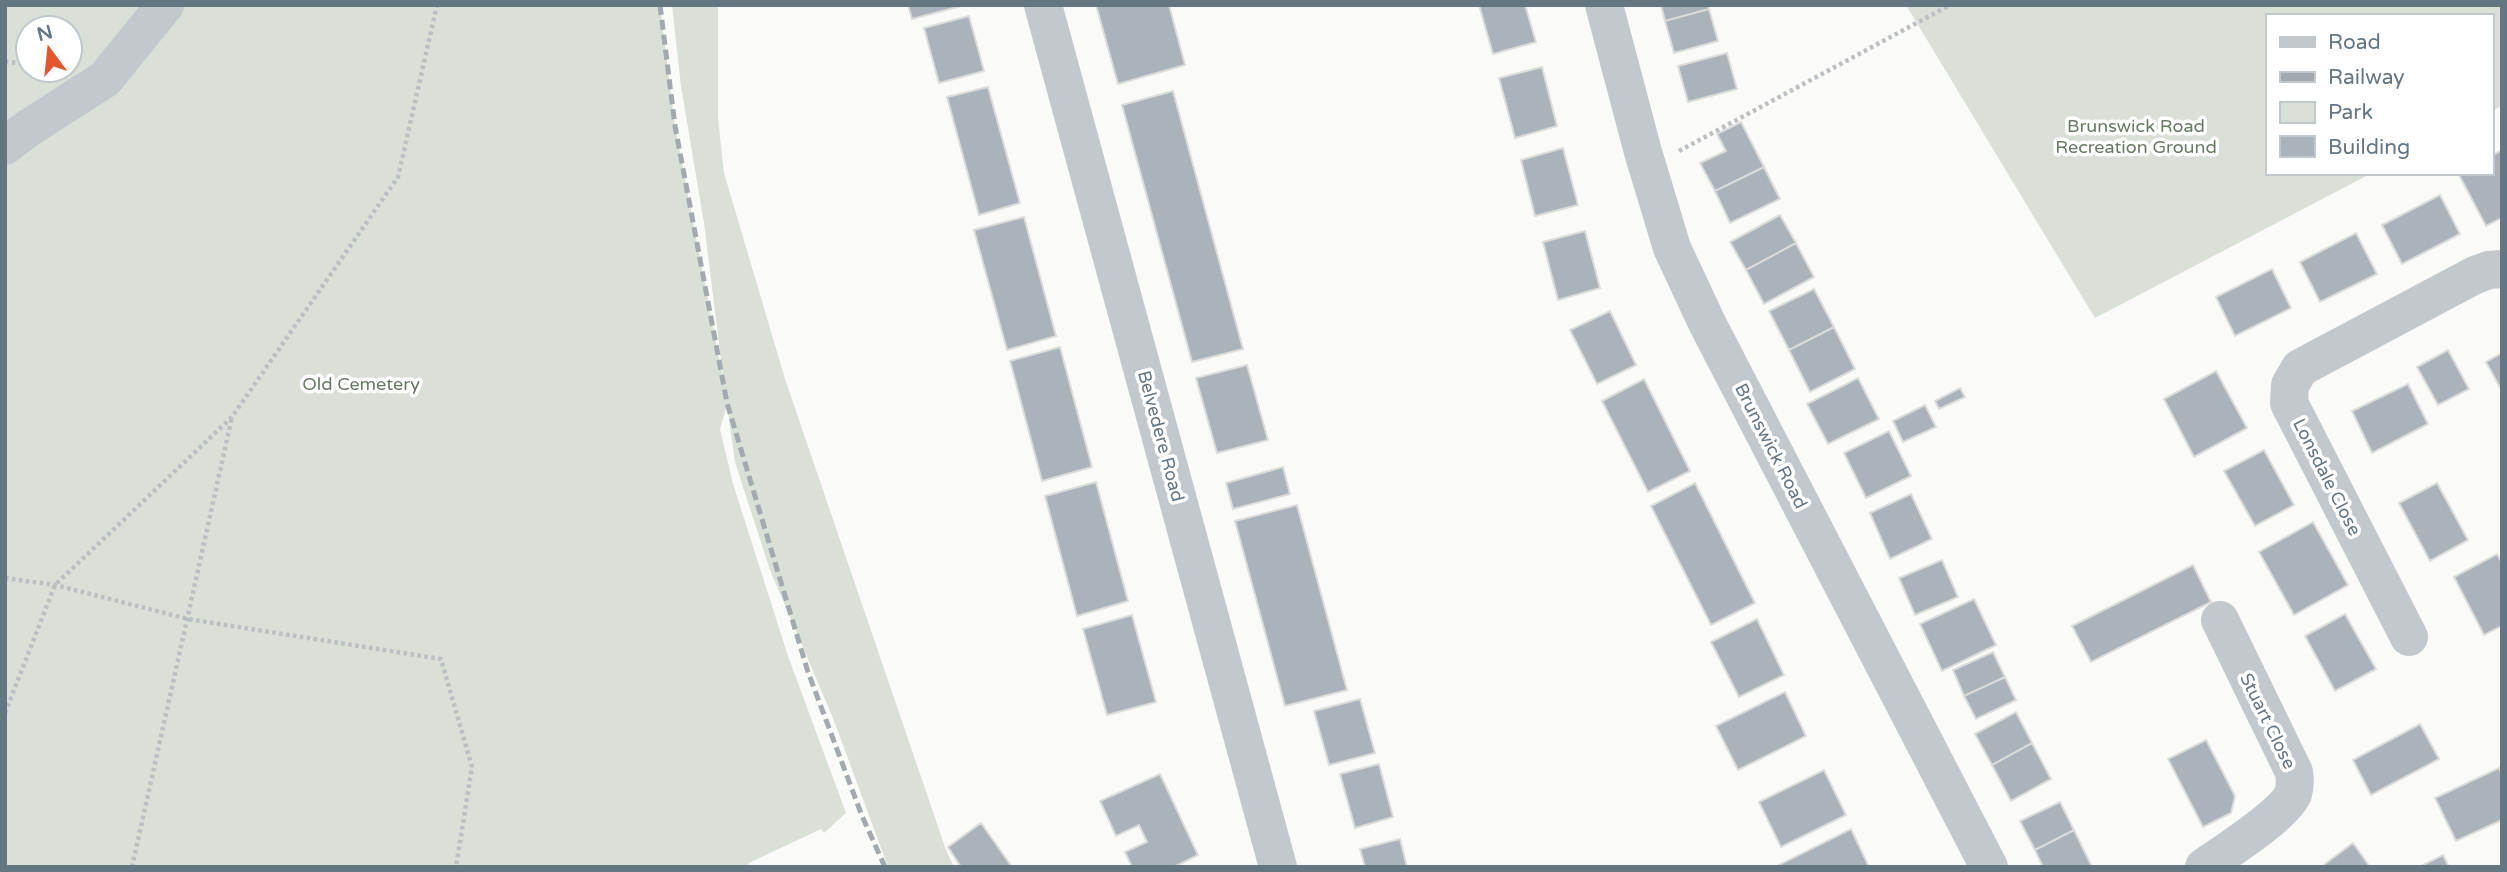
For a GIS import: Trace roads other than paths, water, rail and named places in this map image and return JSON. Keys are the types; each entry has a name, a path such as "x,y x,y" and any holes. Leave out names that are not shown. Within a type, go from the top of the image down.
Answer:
{"street":[{"path":"5,146 105,79 164,5"},
{"name":"Belvedere Road","path":"1043,5 1279,867"},
{"name":"Brunswick Road","path":"1604,5 1672,248 1707,323 1989,867"},
{"name":"Lonsdale Close","path":"2409,637 2289,403 2290,385 2300,368 2475,275 2502,269"},
{"name":"Stuart Close","path":"2204,867 2283,808 2293,793 2295,782 2294,772 2220,620"}],"railway":[{"path":"660,5 675,126 727,403 808,672 862,816 885,867"}],"park label":[{"name":"Brunswick Road Recreation Ground","path":"2136,136"},
{"name":"Old Cemetery","path":"361,384"}]}
